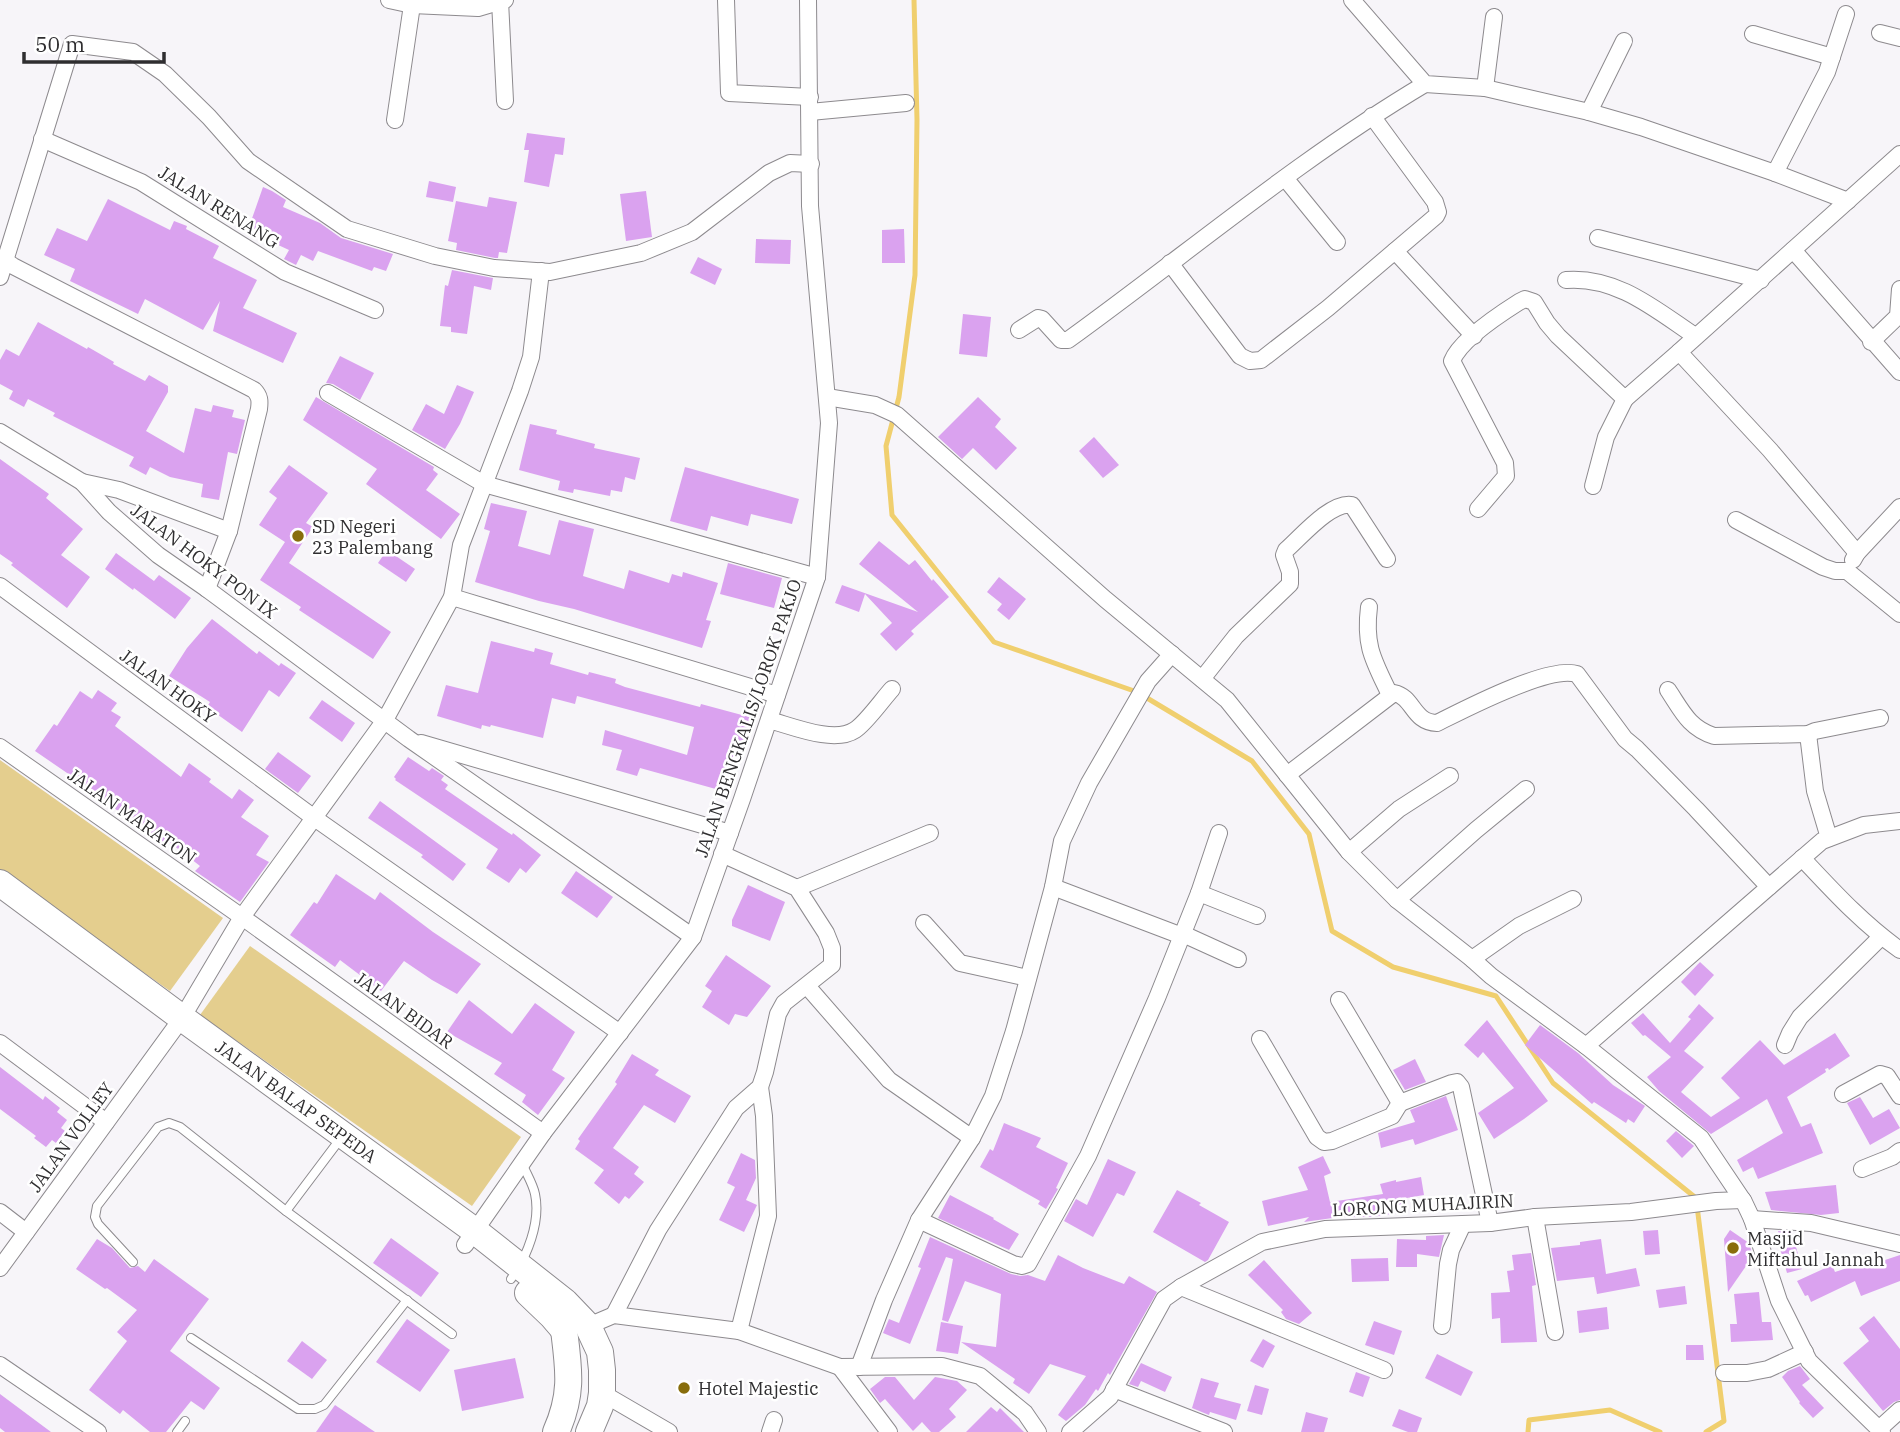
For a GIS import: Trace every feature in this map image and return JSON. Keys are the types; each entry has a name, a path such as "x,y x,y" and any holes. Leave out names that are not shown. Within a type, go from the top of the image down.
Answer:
{"main road":[{"name":"JALAN BALAP SEPEDA","path":"0,883 178,1023"},
{"name":"JALAN BALAP SEPEDA","path":"0,897 178,1023 470,1238 515,1273 552,1316 576,1328"},
{"path":"576,1328 600,1352 602,1394 589,1432"},
{"path":"556,1432 564,1415 569,1391 576,1328"}],"street":[{"path":"389,0 412,5 478,8 503,1 505,101"},
{"path":"726,0 729,93 810,104 905,103"},
{"name":"JALAN BENGKALIS/LOROK PAKJO","path":"470,1238 542,1133 692,937 817,577 829,423 810,206 808,0"},
{"path":"1352,0 1425,84"},
{"path":"395,120 412,5"},
{"path":"1775,173 1826,72 1846,14"},
{"path":"1485,88 1494,17"},
{"path":"1880,33 1900,38"},
{"path":"1753,34 1832,57"},
{"path":"1589,112 1624,41"},
{"path":"0,276 2,258 72,44 133,52 165,74 209,117 248,161 347,229 435,256 494,268 550,272 641,253 692,232 769,173 790,163 811,164"},
{"path":"1019,330 1038,318 1061,340 1068,340 1285,178 1372,116 1425,84 1485,88 1589,112 1775,173 1848,201"},
{"path":"1170,262 1240,356 1250,361 1261,360 1328,308 1436,216 1438,208 1372,116"},
{"name":"JALAN RENANG","path":"41,139 141,181 285,272 375,310"},
{"path":"1593,486 1606,437 1625,398 1900,154"},
{"path":"1285,178 1337,242"},
{"path":"1598,238 1761,280"},
{"path":"1794,250 1871,342 1900,372"},
{"path":"1395,251 1474,336"},
{"path":"2,258 258,393 258,409 229,531 207,589"},
{"name":"JALAN VOLLEY","path":"0,1268 178,1023 242,917 385,720 452,597 461,545 531,357 541,271"},
{"path":"1566,280 1585,280 1624,290 1695,337"},
{"path":"1871,342 1898,316 1900,289"},
{"path":"1478,509 1506,476 1505,463 1452,361 1455,354 1486,324 1519,302 1529,299 1558,336 1625,398"},
{"path":"1679,352 1770,450 1857,553"},
{"path":"328,393 484,484 817,577"},
{"path":"827,397 875,405 897,415 1095,589 1227,699 1349,852 1396,900 1586,1046 1701,1139 1743,1200 1779,1301 1809,1361 1880,1430 1900,1410"},
{"name":"JALAN HOKY PON IX","path":"0,432 82,482 109,512 158,555 409,739 692,937"},
{"path":"82,482 119,490 229,531"},
{"path":"1202,679 1236,636 1290,584 1290,572 1284,555 1286,550 1329,511 1352,505 1387,559"},
{"path":"1847,571 1857,553 1900,507"},
{"path":"1736,520 1823,567 1847,571 1900,614"},
{"name":"JALAN HOKY","path":"0,586 313,817 620,1033"},
{"path":"452,597 777,695"},
{"path":"1369,607 1366,628 1373,661 1390,695"},
{"path":"859,1367 884,1300 919,1220 972,1138 993,1096 1014,1031 1053,887 1062,841 1089,783 1148,681 1172,654"},
{"path":"1287,775 1390,695 1398,692 1420,718 1428,723 1437,723 1520,685 1557,673 1569,672 1577,674 1625,739 1769,887"},
{"path":"769,720 829,736 845,735 856,730 892,688"},
{"path":"1668,690 1692,724 1702,732 1714,736 1808,734 1880,718"},
{"path":"1808,734 1815,791 1829,838"},
{"path":"409,739 730,833"},
{"name":"JALAN MARATON","path":"0,747 242,917"},
{"path":"1349,852 1399,810 1450,776"},
{"path":"1396,900 1526,789"},
{"path":"1586,1046 1822,841 1864,825 1900,821"},
{"path":"797,888 930,833"},
{"path":"919,1220 1013,1264 1028,1264 1088,1156 1182,935 1219,833"},
{"path":"722,854 797,888 832,948 832,965 784,1003 778,1014 760,1087 764,1116 768,1216 739,1331"},
{"path":"1802,858 1847,907 1900,950"},
{"path":"1053,887 1238,959"},
{"path":"1199,893 1257,916"},
{"path":"1472,959 1519,926 1573,899"},
{"name":"JALAN BIDAR","path":"242,917 542,1133"},
{"path":"923,923 960,963 1028,978"},
{"path":"1785,1045 1800,1017 1881,937"},
{"path":"807,986 889,1080 972,1138"},
{"path":"1339,1000 1400,1103"},
{"path":"1260,1039 1317,1137 1324,1142 1392,1116 1400,1103 1457,1082 1461,1087 1490,1223"},
{"path":"0,1043 106,1122"},
{"path":"1843,1094 1880,1074 1887,1076 1900,1096"},
{"path":"614,1315 658,1230 736,1108 760,1087"},
{"path":"1862,1168 1892,1157 1900,1151"},
{"name":"LORONG MUHAJIRIN","path":"1070,1432 1110,1397 1164,1298 1262,1241 1325,1229 1490,1223 1743,1200"},
{"path":"0,1212 26,1232"},
{"path":"1535,1217 1555,1332"},
{"path":"1752,1219 1811,1223 1900,1244"},
{"path":"1441,1326 1450,1257 1463,1224"},
{"path":"1181,1287 1384,1370"},
{"path":"576,1328 614,1315 739,1331 840,1367 942,1366 980,1376 1025,1413 1038,1432"},
{"path":"1724,1373 1747,1373 1768,1368 1805,1352"},
{"path":"0,1365 98,1432"},
{"path":"840,1367 889,1432"},
{"path":"1114,1389 1224,1432"},
{"path":"602,1394 668,1432"}],"lane":[{"path":"133,1262 98,1224 95,1217 97,1206 159,1127 169,1123 180,1127 286,1211 452,1334"},
{"path":"286,1211 338,1141"},
{"path":"515,1273 533,1231 536,1213 535,1194 522,1163"},
{"path":"191,1338 298,1409 315,1409 324,1405 407,1300"},
{"path":"177,1432 185,1421"}],"shaded area":[{"path":"0,760 223,918 170,991 0,871"},
{"path":"250,946 521,1137 472,1206 200,1015"}],"building":[{"path":"527,133 565,138 563,155 555,154 549,187 524,182 529,150 524,150"},
{"path":"429,181 456,187 453,202 426,197"},
{"path":"263,187 286,200 283,207 320,223 341,238 393,254 386,271 374,267 372,271 318,251 313,261 301,255 296,265 284,259 289,250 276,244 279,238 249,227"},
{"path":"646,191 652,237 626,241 620,194"},
{"path":"489,197 517,202 507,253 499,252 498,258 495,258 456,250 457,243 448,241 456,201 487,207"},
{"path":"108,199 170,230 174,221 187,226 186,229 219,246 213,258 257,280 243,308 297,333 283,363 213,331 220,301 203,330 145,299 138,314 70,281 75,269 44,255 57,228 87,241"},
{"path":"904,229 905,263 882,263 882,230"},
{"path":"756,239 791,240 790,264 755,263"},
{"path":"698,257 722,269 715,285 690,273"},
{"path":"452,270 493,278 491,290 474,286 467,334 451,332 451,327 440,326 445,285 448,286"},
{"path":"963,314 991,317 987,357 959,354"},
{"path":"38,322 87,349 88,347 145,381 149,375 168,386 168,392 146,431 184,453 195,408 211,412 213,405 234,410 232,417 245,420 237,454 228,452 219,500 201,497 203,484 170,477 150,467 146,475 129,466 134,457 53,416 55,413 28,399 24,407 9,399 13,391 0,384 0,360 6,349 19,356"},
{"path":"340,356 374,373 360,400 333,384 326,383"},
{"path":"457,385 474,392 445,449 412,430 426,404 444,414"},
{"path":"316,397 434,467 433,470 438,474 426,490 460,514 441,539 366,484 377,469 303,420"},
{"path":"978,397 1001,419 995,427 1017,448 996,470 973,448 962,459 938,437"},
{"path":"530,424 557,430 556,434 595,444 594,448 640,458 635,480 625,477 622,492 611,490 610,496 574,489 573,493 558,490 560,481 519,470"},
{"path":"1094,437 1119,465 1103,478 1079,451"},
{"path":"0,459 49,494 46,498 83,529 61,555 90,577 67,608 0,554"},
{"path":"289,465 328,493 306,523 313,527 289,563 391,632 373,659 299,610 301,607 260,580 285,542 259,525 277,498 269,492"},
{"path":"685,467 799,499 792,524 751,514 748,526 711,516 707,531 670,521"},
{"path":"491,503 527,511 518,546 550,555 559,520 594,529 583,576 624,589 629,570 669,583 672,574 682,577 683,572 718,583 706,620 711,621 702,648 475,582 490,531 484,529"},
{"path":"879,541 909,565 915,560 949,597 911,631 914,634 896,651 880,634 892,623 865,594 859,612 835,603 842,585 918,612 859,564"},
{"path":"387,550 415,569 406,582 378,563"},
{"path":"116,553 154,581 159,575 191,598 175,619 105,569"},
{"path":"728,563 782,578 774,608 720,594"},
{"path":"999,577 1026,599 1009,620 997,610 1002,604 987,592"},
{"path":"212,619 257,654 259,651 279,666 281,663 296,673 279,697 269,690 242,732 207,707 210,702 169,676 187,648"},
{"path":"491,641 534,652 535,648 553,653 550,664 588,675 589,672 616,679 615,683 625,687 753,718 743,755 734,753 723,791 640,768 637,776 616,770 622,750 602,745 605,730 687,755 694,727 577,696 575,704 552,698 543,738 491,725 482,725 481,729 437,716 446,685 478,693"},
{"path":"98,690 117,703 111,711 121,717 115,726 181,777 189,763 232,799 239,789 254,800 241,817 269,836 256,855 269,862 240,902 195,871 200,866 168,841 164,847 86,786 35,751 54,724 57,726 80,691 92,699"},
{"path":"322,700 355,723 342,742 309,718"},
{"path":"278,752 311,776 298,793 265,769"},
{"path":"408,757 429,771 432,768 444,776 441,780 448,785 445,789 512,835 513,833 541,855 526,873 520,868 509,883 486,868 498,849 395,780 394,777"},
{"path":"380,801 466,864 453,881 421,857 423,855 368,818"},
{"path":"576,871 613,897 597,918 561,893"},
{"path":"336,874 375,900 380,892 481,964 457,994 404,961 381,991 340,960 335,967 290,935 314,902 317,904"},
{"path":"748,885 785,902 770,941 732,926 732,920"},
{"path":"726,955 771,986 747,1017 735,1014 729,1025 702,1007 712,991 705,986"},
{"path":"1700,962 1714,975 1695,996 1681,982"},
{"path":"469,1000 512,1034 535,1003 575,1032 552,1070 565,1078 538,1115 522,1102 526,1095 494,1074 502,1063 447,1032"},
{"path":"1699,1004 1714,1018 1684,1051 1704,1067 1681,1092 1711,1117 1740,1098 1721,1078 1760,1040 1784,1065 1835,1033 1850,1056 1829,1070 1825,1069 1826,1072 1787,1097 1801,1127 1811,1123 1823,1153 1758,1179 1753,1167 1743,1172 1737,1160 1783,1133 1767,1099 1711,1134 1659,1091 1647,1077 1671,1057 1643,1036 1631,1023 1643,1013 1670,1043 1691,1019 1688,1017"},
{"path":"1487,1020 1548,1101 1494,1139 1478,1113 1514,1088 1483,1052 1478,1058 1464,1045"},
{"path":"1540,1025 1578,1053 1613,1085 1645,1106 1634,1123 1628,1119 1626,1123 1594,1102 1592,1104 1525,1045"},
{"path":"632,1054 659,1070 655,1075 691,1096 675,1123 644,1105 613,1148 639,1167 634,1174 644,1182 629,1199 625,1196 619,1204 594,1183 604,1170 575,1149 580,1141 578,1139 617,1084 615,1082"},
{"path":"1415,1059 1426,1082 1405,1090 1393,1070"},
{"path":"0,1067 43,1100 45,1096 60,1108 57,1112 67,1120 61,1128 65,1131 56,1143 52,1140 46,1147 34,1138 36,1136 0,1109"},
{"path":"1446,1096 1458,1130 1415,1145 1413,1139 1381,1148 1378,1133 1415,1122 1410,1110"},
{"path":"1860,1097 1873,1118 1889,1109 1900,1128 1870,1145 1847,1103"},
{"path":"1004,1123 1041,1138 1036,1147 1068,1163 1056,1188 1058,1189 1046,1209 1038,1204 1040,1201 980,1167 990,1149 993,1151"},
{"path":"1676,1131 1694,1146 1682,1158 1666,1141"},
{"path":"741,1153 755,1160 756,1178 746,1200 757,1205 744,1232 719,1220 735,1187 727,1183"},
{"path":"1323,1156 1331,1173 1324,1176 1330,1202 1383,1194 1380,1184 1421,1177 1424,1195 1401,1199 1404,1212 1304,1222 1309,1217 1268,1226 1262,1201 1308,1190 1298,1167"},
{"path":"1108,1159 1136,1172 1124,1196 1117,1193 1093,1237 1064,1221 1076,1199 1087,1205"},
{"path":"1836,1185 1839,1213 1821,1215 1771,1210 1765,1192"},
{"path":"1177,1190 1229,1222 1205,1262 1153,1232"},
{"path":"950,1195 1019,1234 1009,1250 938,1218"},
{"path":"1658,1230 1660,1254 1645,1255 1643,1231"},
{"path":"1730,1230 1749,1243 1753,1256 1728,1292 1724,1239"},
{"path":"1778,1231 1792,1232 1802,1269 1787,1273 1777,1238 1780,1237"},
{"path":"1444,1235 1439,1257 1417,1254 1417,1267 1396,1267 1397,1239 1426,1240 1426,1236"},
{"path":"930,1237 1011,1274 1028,1275 1045,1281 1058,1255 1124,1284 1129,1276 1157,1292 1110,1375 1108,1373 1098,1391 1096,1389 1085,1405 1066,1421 1058,1415 1086,1376 1050,1364 1029,1394 1013,1383 1015,1379 961,1342 996,1347 1001,1294 965,1281 948,1322 942,1320 953,1259 946,1257 910,1344 883,1333 889,1319 899,1323"},
{"path":"391,1238 439,1273 421,1297 373,1263"},
{"path":"97,1239 112,1248 130,1268 138,1266 145,1272 154,1259 209,1299 170,1351 220,1388 204,1410 191,1401 166,1432 150,1432 123,1410 120,1414 89,1390 127,1341 117,1332 137,1310 76,1269"},
{"path":"1601,1239 1606,1274 1636,1268 1640,1286 1597,1294 1594,1277 1557,1281 1551,1248 1580,1245 1580,1242"},
{"path":"1531,1253 1536,1285 1532,1286 1537,1342 1501,1343 1500,1318 1492,1319 1491,1293 1510,1292 1507,1271 1514,1270 1512,1255"},
{"path":"1900,1255 1900,1281 1861,1296 1855,1281 1811,1302 1797,1281 1832,1265 1835,1272 1871,1260 1873,1264"},
{"path":"1388,1258 1389,1281 1352,1282 1351,1259"},
{"path":"1264,1260 1312,1313 1299,1324 1286,1319 1281,1312 1283,1310 1248,1275"},
{"path":"1685,1286 1687,1304 1659,1308 1656,1290"},
{"path":"1759,1292 1762,1322 1771,1322 1773,1340 1731,1342 1730,1324 1737,1324 1734,1294"},
{"path":"1607,1307 1609,1329 1579,1333 1577,1311"},
{"path":"1874,1316 1900,1349 1900,1400 1883,1411 1843,1363 1869,1341 1859,1328"},
{"path":"407,1319 450,1350 420,1392 376,1362"},
{"path":"1374,1321 1402,1331 1394,1355 1365,1345"},
{"path":"941,1322 963,1326 958,1354 936,1351"},
{"path":"1263,1339 1275,1346 1263,1368 1250,1361"},
{"path":"302,1341 327,1360 312,1379 287,1361"},
{"path":"1686,1345 1703,1345 1704,1360 1686,1360"},
{"path":"1437,1354 1473,1372 1461,1396 1425,1378"},
{"path":"515,1358 524,1398 462,1411 454,1370"},
{"path":"1141,1363 1172,1377 1165,1392 1141,1381 1138,1387 1129,1384"},
{"path":"1800,1366 1810,1379 1802,1385 1824,1408 1813,1418 1799,1403 1782,1377"},
{"path":"1356,1372 1370,1377 1363,1397 1349,1392"},
{"path":"885,1377 895,1377 914,1400 935,1377 957,1381 967,1390 949,1409 956,1417 939,1432 931,1432 922,1422 913,1431 885,1399 880,1403 870,1389"},
{"path":"1201,1378 1219,1383 1214,1397 1241,1404 1236,1420 1210,1412 1209,1415 1192,1408"},
{"path":"1255,1385 1269,1389 1262,1415 1247,1411"},
{"path":"0,1394 51,1432 5,1432 0,1428"},
{"path":"335,1405 375,1432 316,1432"},
{"path":"991,1407 997,1412 1000,1408 1024,1432 966,1432"},
{"path":"1399,1409 1422,1418 1417,1432 1408,1432 1392,1426"},
{"path":"1306,1412 1328,1418 1324,1432 1301,1432"}],"waterway":[{"path":"914,0 917,120 915,275 899,397 886,446 892,515 994,642 1137,692 1252,761 1309,834 1332,931 1393,967 1496,996 1553,1083 1696,1198 1724,1421 1706,1432"},
{"path":"1528,1432 1529,1420 1610,1410 1660,1432"}],"place":[{"name":"SD Negeri 23 Palembang","path":"298,536"},
{"name":"Masjid Miftahul Jannah","path":"1733,1248"},
{"name":"Hotel Majestic","path":"684,1388"}]}
